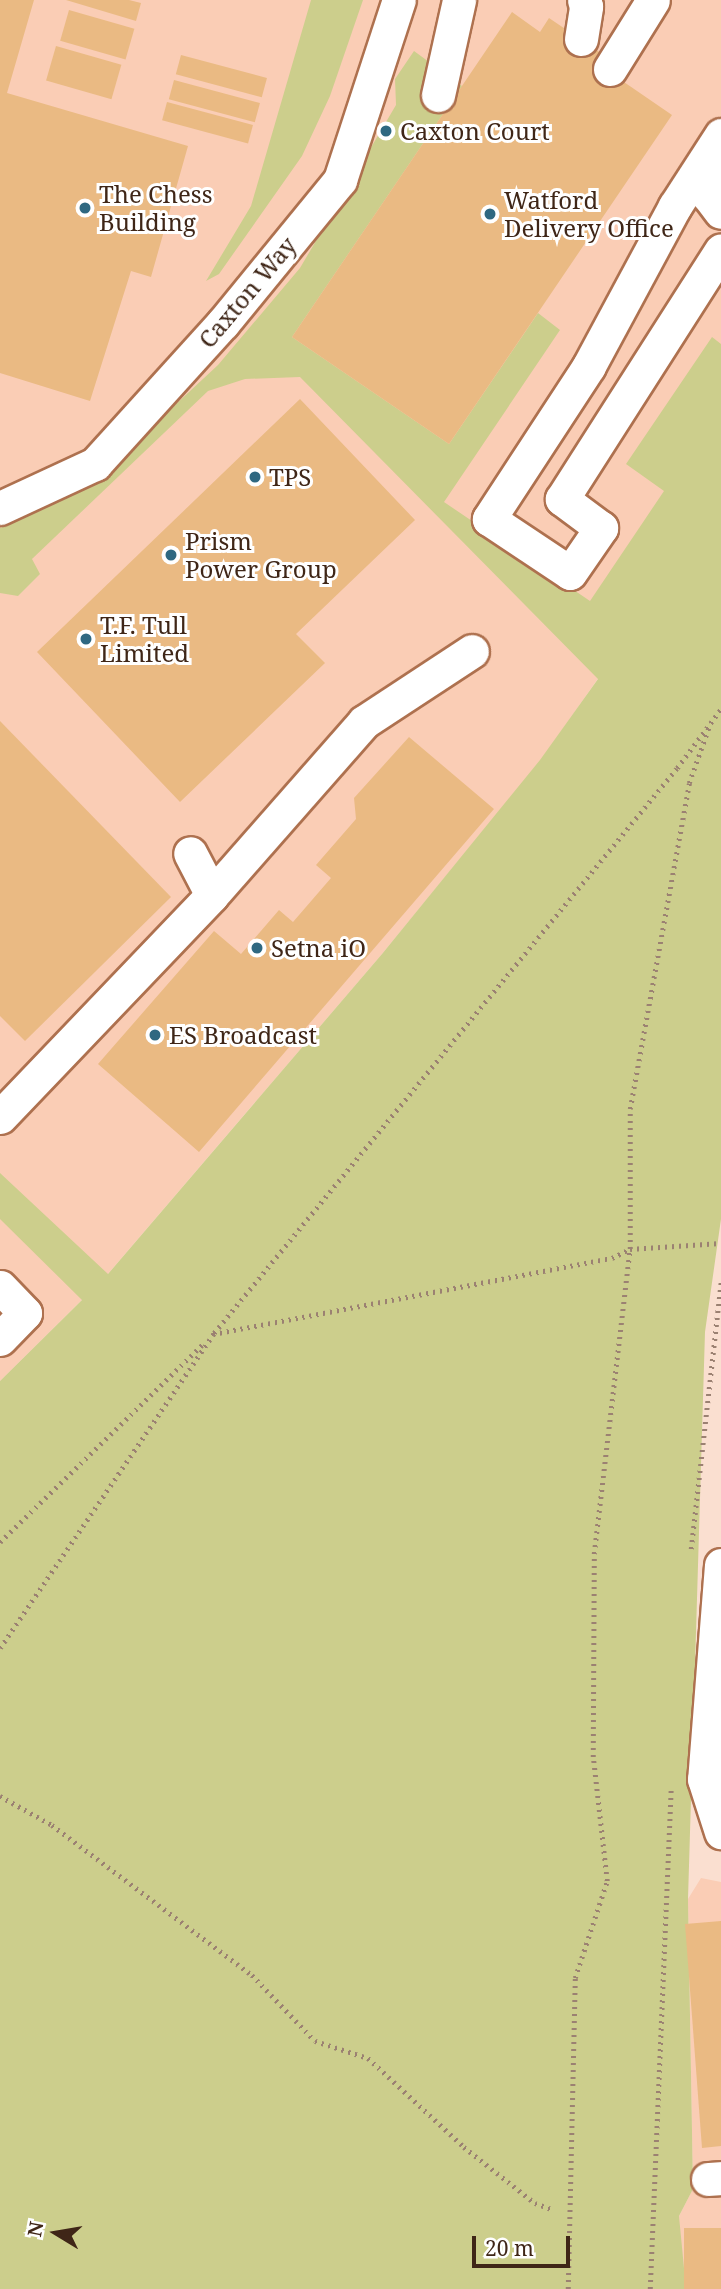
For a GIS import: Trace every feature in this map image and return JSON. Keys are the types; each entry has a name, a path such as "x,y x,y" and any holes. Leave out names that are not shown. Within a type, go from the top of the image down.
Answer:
{"street":[{"name":"Caxton Way","path":"0,508 95,464 223,323 340,180 399,0"},
{"path":"438,95 459,0"},
{"path":"581,39 586,6 584,0"},
{"path":"611,69 653,0"},
{"path":"721,135 675,206 589,366 489,519 570,573 601,528 562,499 721,250"},
{"path":"721,173 708,195 721,212"},
{"path":"0,1117 212,895 364,722 472,651"},
{"path":"190,853 212,895"},
{"path":"0,1287 25,1313 0,1339"},
{"path":"721,1565 704,1779 721,1832"}],"path":[{"path":"0,1648 214,1333 651,801 721,709"},
{"path":"568,2289 575,1979 607,1881 593,1757 594,1555 630,1249 630,1109 689,783 710,724"},
{"path":"0,1542 214,1333 612,1258 630,1249 721,1243"},
{"path":"0,1796 52,1825 251,1975 315,2041 368,2058 464,2147 536,2203 554,2210"}],"shaded area":[{"path":"0,0 721,0 721,348 653,600 541,760 382,954 107,1275 0,1381"},
{"path":"701,1878 721,1882 721,2289 682,2289 679,2216 693,2189 688,1899"}],"green space":[{"path":"311,0 363,0 330,96 302,156 219,274 206,281 251,206"},
{"path":"414,51 462,86 292,337 449,444 538,313 560,330 444,502 590,601 664,491 626,464 712,337 721,344 721,1219 705,1332 688,1899 693,2189 679,2216 686,2289 0,2289 0,1381 82,1300 0,1219 0,1173 108,1274 382,954 540,760 598,679 300,377 245,379 208,391 32,559 40,574 18,596 0,593 0,528 44,509 102,473 218,365 300,268 396,105 395,79"}],"building":[{"name":"The Chess Building","path":"0,0 34,0 7,93 188,146 151,277 131,271 90,401 0,373"},
{"path":"66,0 129,0 141,3 136,21"},
{"path":"69,10 134,29 126,60 60,41"},
{"name":"Watford Delivery Office","path":"512,12 540,32 549,18 623,68 621,80 672,115 449,444 292,337"},
{"path":"56,46 121,65 111,99 46,81"},
{"path":"181,55 267,78 262,97 176,74"},
{"path":"174,80 260,103 255,122 169,99"},
{"path":"167,102 253,125 248,143 162,120"},
{"path":"300,399 415,520 296,634 325,663 180,802 37,652"},
{"path":"0,721 171,897 25,1041 0,1016"},
{"path":"409,737 494,809 199,1152 98,1064 214,931 241,954 279,910 293,922 331,878 316,865 356,819 354,798"},
{"path":"721,1921 721,2146 702,2148 685,1924"},
{"path":"684,2228 721,2228 721,2289 684,2289"}],"place":[{"name":"Caxton Court","path":"386,131"},
{"name":"The Chess Building","path":"85,208"},
{"name":"Watford Delivery Office","path":"490,214"},
{"name":"TPS","path":"255,477"},
{"name":"Prism Power Group","path":"171,555"},
{"name":"T.F. Tull Limited","path":"86,639"},
{"name":"Setna iO","path":"257,948"},
{"name":"ES Broadcast","path":"155,1035"}]}
